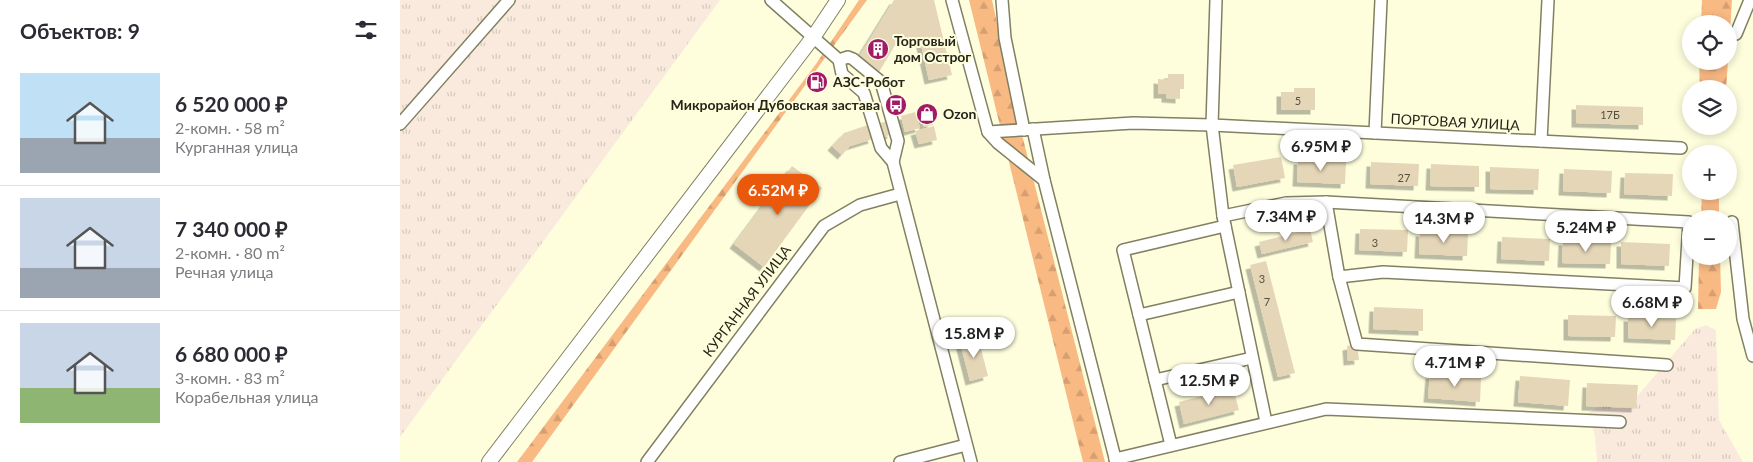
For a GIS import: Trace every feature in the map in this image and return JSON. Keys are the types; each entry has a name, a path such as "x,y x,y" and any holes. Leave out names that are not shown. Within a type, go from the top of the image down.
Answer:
{"street":[{"path":"400,124 509,0"},
{"path":"771,0 839,60 842,74 864,94 881,148 893,162"},
{"path":"489,462 814,36 838,0"},
{"path":"952,0 988,132 998,143 1044,180"},
{"path":"1002,0 1005,38 1028,130 1044,180 1116,461 1171,445 1326,409 1620,422"},
{"path":"1216,0 1212,124 1224,221 1266,422"},
{"path":"1375,133 1381,0"},
{"path":"1541,141 1548,0"},
{"path":"1737,32 1750,0"},
{"path":"839,60 848,57 853,59 881,82 898,141 893,162 900,194 970,462"},
{"name":"ПОРТОВАЯ УЛИЦА","path":"988,132 1133,123 1212,124 1681,148"},
{"name":"КУРГАННАЯ УЛИЦА","path":"646,462 824,226 860,205 900,194"},
{"path":"1326,202 1339,277 1357,344 1667,365"},
{"path":"1171,445 1123,250 1286,203 1326,202 1689,222 1685,288 1383,272 1339,277"},
{"path":"1737,265 1743,319 1753,356"},
{"path":"1139,315 1238,292"},
{"path":"1155,380 1252,358"},
{"path":"900,462 966,445"}],"green space":[{"path":"400,0 720,0 400,437"},
{"path":"859,0 867,0 532,462 517,462 816,64"},
{"path":"969,0 992,0 1019,123 1105,462 1083,462"},
{"path":"1702,0 1732,0 1731,15 1701,15"},
{"path":"1699,70 1727,70 1727,80 1700,80"},
{"path":"1702,200 1719,200 1719,210 1701,210"},
{"path":"1699,265 1720,265 1721,292 1716,309 1698,309"},
{"path":"1706,325 1716,330 1719,420 1743,462 1597,462 1595,436 1588,413 1606,402 1633,401 1695,329"}],"building":[{"name":"Торговый дом Острог","path":"894,0 934,0 952,75 929,80 920,40 900,37 879,72 858,58"},
{"path":"1168,74 1184,74 1184,89 1180,89 1180,99 1166,98 1166,94 1158,94 1158,79 1168,80"},
{"path":"1294,88 1315,88 1315,110 1281,110 1281,92 1294,92"},
{"path":"1576,105 1643,107 1643,125 1576,123"},
{"path":"929,110 933,125 924,127 920,113"},
{"path":"915,112 920,128 905,132 901,116"},
{"path":"888,121 892,134 884,137 880,123"},
{"path":"868,125 873,139 850,146 842,155 832,146 844,133"},
{"path":"934,126 937,140 919,144 915,131"},
{"path":"1281,157 1285,178 1237,187 1233,165"},
{"path":"1298,160 1346,162 1345,184 1297,182"},
{"path":"1371,162 1419,164 1418,186 1370,184"},
{"path":"1431,164 1479,166 1479,187 1430,186"},
{"path":"792,166 822,188 764,267 734,244"},
{"path":"1490,167 1539,169 1538,190 1490,189"},
{"path":"1564,169 1612,171 1611,193 1563,191"},
{"path":"1625,173 1673,174 1672,196 1624,194"},
{"path":"1310,229 1313,242 1262,254 1259,242"},
{"path":"1360,229 1408,230 1407,252 1359,250"},
{"path":"1420,232 1468,234 1467,256 1419,254"},
{"path":"1502,237 1550,239 1549,261 1501,259"},
{"path":"1563,241 1611,243 1610,264 1562,263"},
{"path":"1621,242 1670,244 1669,266 1621,264"},
{"path":"1266,261 1295,373 1278,377 1250,265"},
{"path":"1374,307 1423,309 1423,331 1373,329"},
{"path":"1568,315 1616,316 1615,337 1568,336"},
{"path":"1628,317 1676,319 1675,340 1628,338"},
{"path":"978,337 988,376 970,381 960,342"},
{"path":"1357,344 1359,360 1348,361 1347,346"},
{"path":"1430,374 1481,378 1480,402 1428,398"},
{"path":"1520,376 1570,380 1568,406 1518,402"},
{"path":"1587,383 1638,385 1636,408 1586,406"},
{"path":"1233,388 1239,410 1184,424 1179,402"}],"place":[{"name":"Торговый дом Острог","path":"878,49"},
{"name":"АЗС-Робот","path":"817,82"},
{"name":"Микрорайон Дубовская застава","path":"896,105"},
{"name":"Ozon","path":"927,114"}]}
